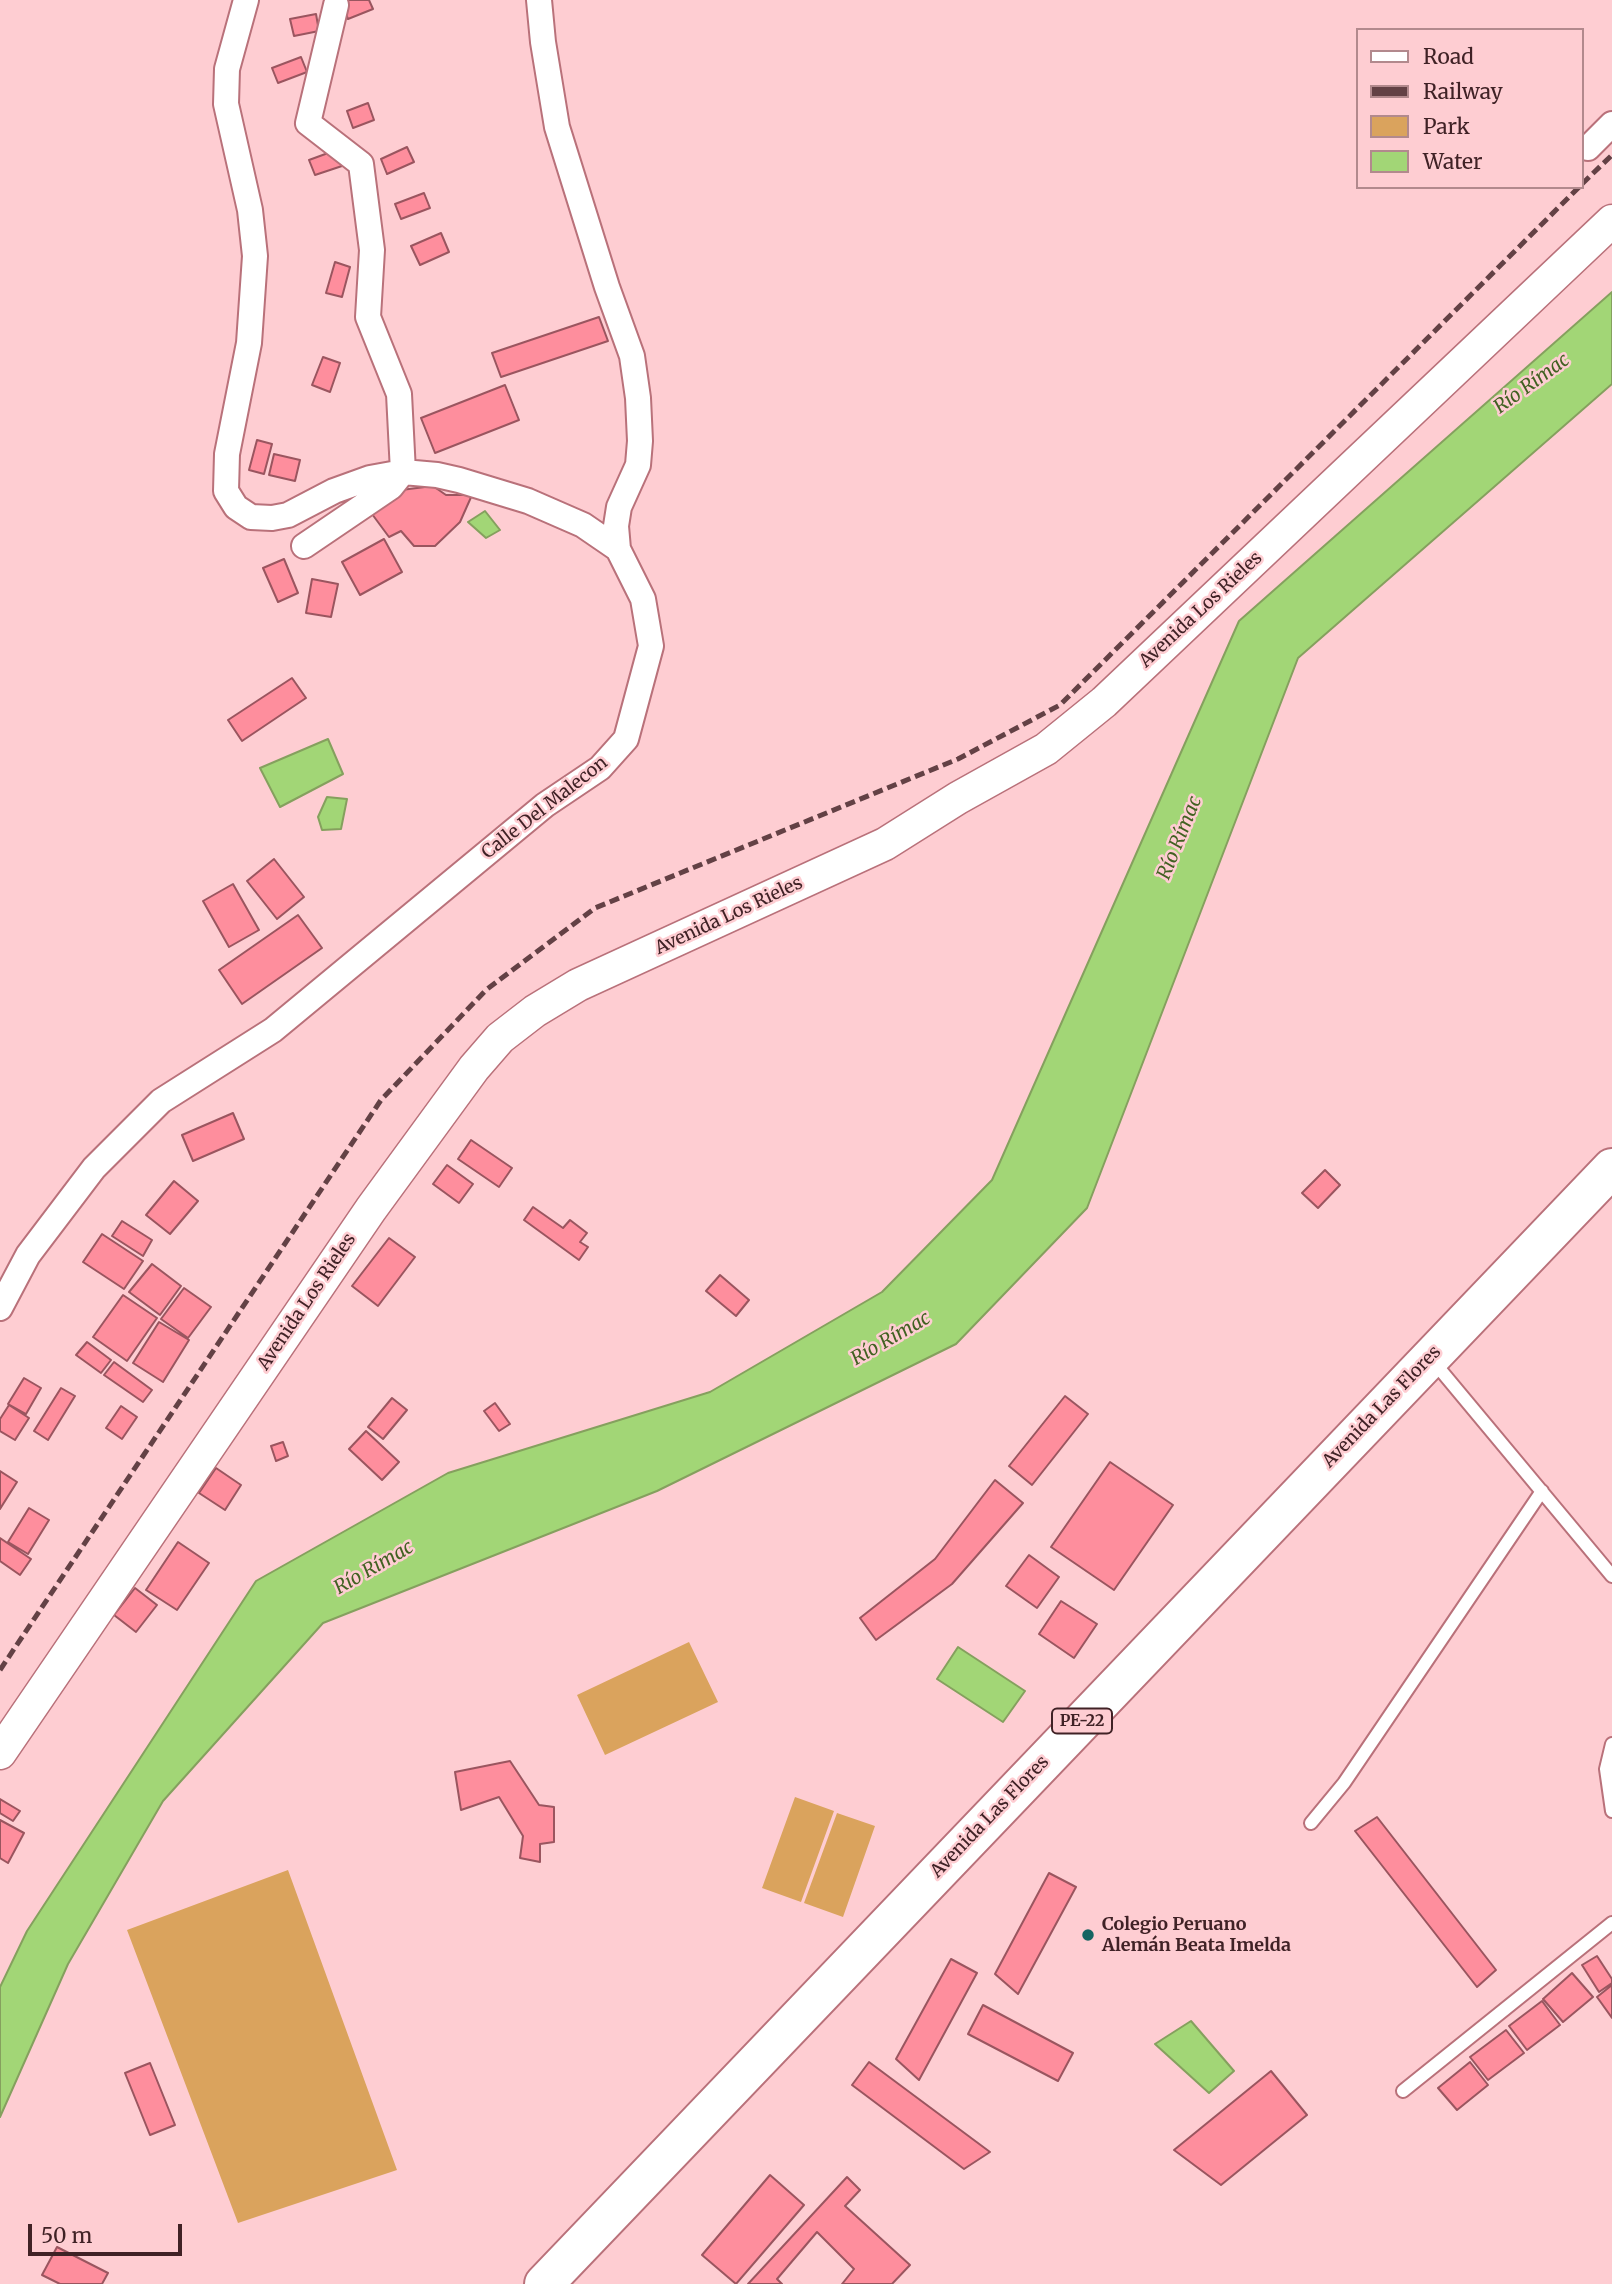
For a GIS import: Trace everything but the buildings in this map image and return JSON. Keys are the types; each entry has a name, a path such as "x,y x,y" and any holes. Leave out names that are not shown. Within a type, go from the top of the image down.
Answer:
{"highway":[{"name":"Avenida Las Flores","path":"559,2281 1438,1366 1612,1168"},
{"name":"Avenida Las Flores","path":"1438,1366 1612,1203"}],"street":[{"name":"Calle Del Malecon","path":"0,1308 28,1255 94,1168 161,1101 273,1030 545,805 600,768 626,739 651,646 643,599 618,549 583,525 528,501 448,477 403,472 370,478 334,491 288,516 251,517 236,507 226,491 227,454 249,344 255,256 250,210 226,104 227,69 246,0"},
{"path":"539,0 557,127 607,287 632,356 640,441 638,465 619,507 616,526 618,549"},
{"path":"304,546 391,487 403,472 399,394 368,317 372,250 361,164 309,123 336,5"},
{"path":"1588,148 1612,124"},
{"name":"Avenida Los Rieles","path":"0,1753 371,1209 474,1068 500,1038 535,1011 578,985 886,844 958,798 1046,749 1104,702 1612,221"}],"lane":[{"path":"1438,1366 1612,1576"},
{"path":"1311,1823 1344,1783 1542,1491"},
{"path":"1612,1744 1606,1769 1612,1811"},
{"path":"1403,2091 1612,1923"}],"green space":[{"path":"689,1642 718,1702 605,1755 577,1695"},
{"path":"795,1797 834,1811 801,1902 762,1888"},
{"path":"837,1813 875,1826 843,1917 804,1903"},
{"path":"288,1870 397,2170 238,2223 127,1930"}],"water":[{"name":"Río Rímac","path":"1612,292 1612,384 1298,658 1087,1208 956,1344 657,1491 323,1623 163,1801 68,1964 0,2117 0,1987 27,1931 256,1581 448,1473 710,1392 882,1292 992,1180 1239,621"},
{"path":"485,511 500,530 486,538 468,522"},
{"path":"328,739 343,774 280,807 260,768"},
{"path":"327,797 347,799 341,829 322,830 318,817"},
{"path":"958,1647 1025,1691 1003,1722 937,1679"},
{"path":"1191,2021 1234,2071 1209,2093 1155,2044"}],"railway":[{"path":"1584,182 1612,155"},
{"path":"0,1670 381,1100 486,990 595,908 958,759 1060,705 1577,189"}],"place":[{"name":"Colegio Peruano Alemán Beata Imelda","path":"1088,1935"}]}
